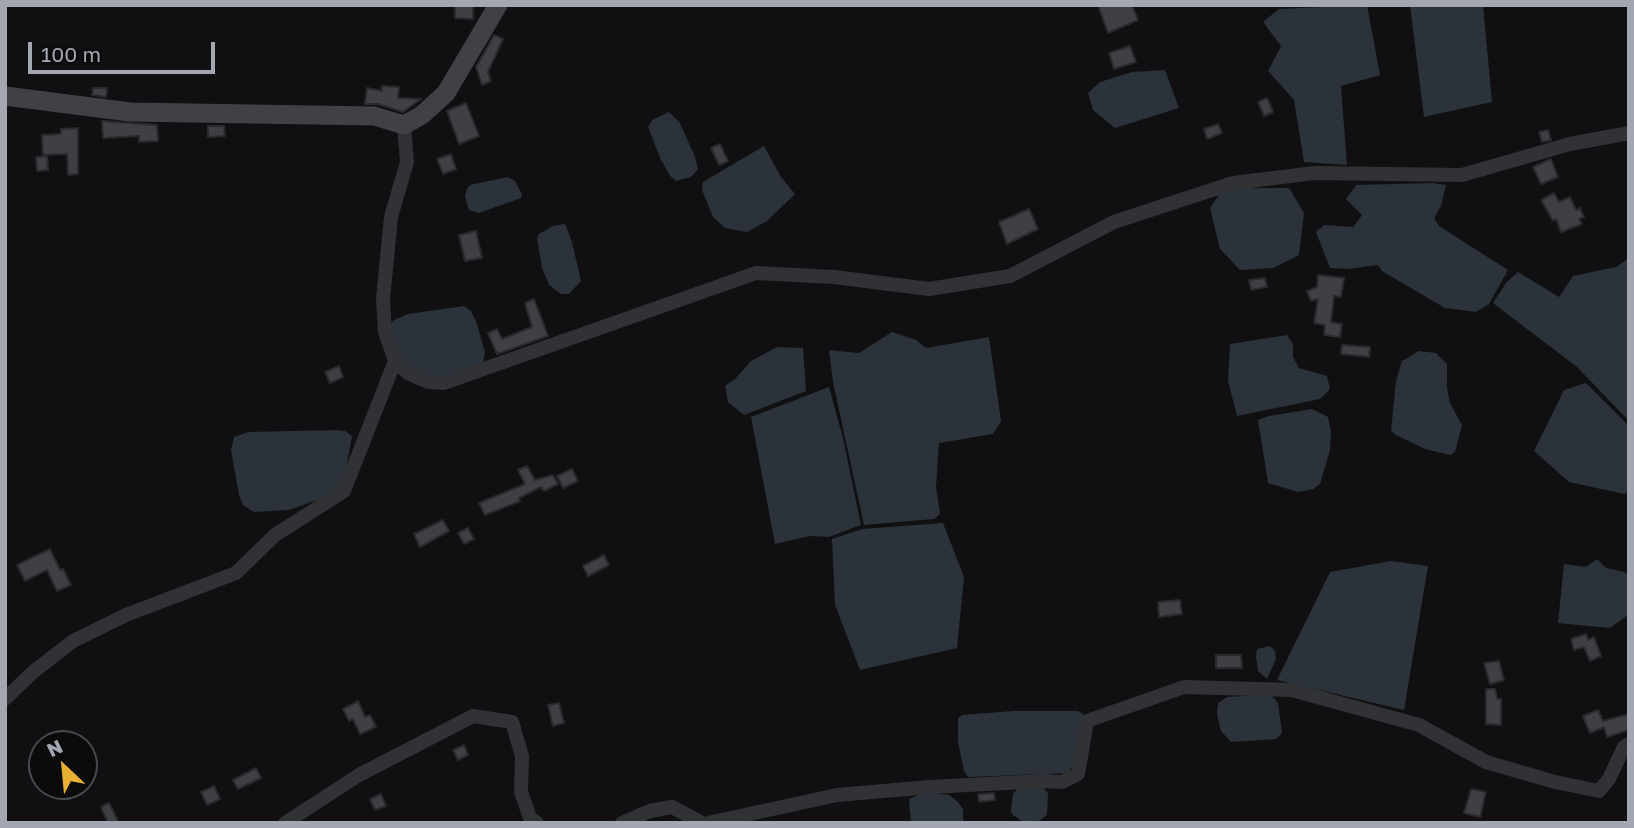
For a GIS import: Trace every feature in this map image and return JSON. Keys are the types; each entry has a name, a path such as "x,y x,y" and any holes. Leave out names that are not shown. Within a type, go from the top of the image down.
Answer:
{"street":[{"path":"5,96 130,112 374,116 404,125 422,114 446,93 498,5"},
{"path":"404,125 407,162 391,217 383,299 385,332 396,361 408,373 428,382 444,383 756,273 834,277 929,289 1010,276 1114,222 1233,183 1315,173 1462,175 1570,144 1629,133"},
{"path":"5,699 33,672 73,641 126,615 236,573 275,535 344,491 396,361"},
{"path":"708,823 837,795 930,787 1062,782 1078,774 1087,721 1184,687 1292,690 1419,725 1486,762 1555,782 1599,791 1609,779 1623,747 1629,744"},
{"path":"285,823 359,775 473,716 512,722 522,756 521,792 530,818 537,823"},
{"path":"622,823 650,811 672,807 702,823"}],"shaded area":[{"path":"1367,5 1380,75 1341,86 1347,165 1304,162 1294,100 1268,71 1281,46 1263,22 1279,9"},
{"path":"1410,5 1483,5 1492,102 1424,117"},
{"path":"1165,70 1179,108 1115,128 1093,110 1088,93 1100,82 1132,72"},
{"path":"669,112 680,123 698,169 691,177 676,181 661,160 648,127 652,120"},
{"path":"764,146 781,177 795,194 767,221 747,232 725,228 713,217 702,190 703,182"},
{"path":"508,177 515,181 522,194 521,198 479,213 469,210 465,197 470,185"},
{"path":"1356,185 1446,185 1441,206 1434,218 1439,226 1508,270 1489,304 1476,312 1445,308 1382,271 1378,265 1348,269 1330,268 1316,232 1324,225 1353,227 1362,215 1346,199"},
{"path":"1235,188 1289,188 1304,213 1299,255 1273,268 1240,270 1220,249 1210,208 1220,193"},
{"path":"565,224 581,281 569,294 561,294 549,285 542,268 537,238 553,226"},
{"path":"1629,258 1629,421 1577,367 1493,303 1506,283 1518,272 1559,297 1573,276 1616,267"},
{"path":"464,306 471,311 477,324 485,352 483,362 450,377 420,375 400,358 389,325 394,320 408,314"},
{"path":"892,332 916,340 926,348 989,337 1001,421 993,434 939,443 936,487 940,514 934,519 864,525 833,382 829,350 859,353"},
{"path":"1287,335 1293,344 1293,357 1299,368 1327,376 1330,389 1320,399 1237,416 1228,381 1230,344"},
{"path":"777,347 803,348 806,391 744,415 728,402 725,386 751,361"},
{"path":"1419,351 1436,353 1447,364 1450,403 1462,425 1455,452 1450,455 1425,449 1391,431 1396,381 1402,361"},
{"path":"1586,383 1629,426 1629,491 1624,494 1569,482 1534,451 1564,390"},
{"path":"829,387 843,438 861,525 829,537 810,536 775,544 751,417"},
{"path":"1312,409 1328,417 1331,431 1330,450 1320,484 1313,489 1298,492 1268,483 1258,420"},
{"path":"338,430 352,436 344,480 339,489 289,510 254,512 243,505 231,450 234,437 248,432"},
{"path":"943,523 964,577 957,648 860,670 835,605 832,539 862,529"},
{"path":"1597,559 1606,568 1625,572 1629,577 1629,614 1610,628 1558,623 1564,564 1586,567"},
{"path":"1391,561 1428,566 1404,710 1277,680 1330,572"},
{"path":"1270,646 1275,651 1276,659 1267,679 1258,671 1256,656 1257,649"},
{"path":"1272,696 1278,703 1282,733 1276,739 1231,742 1221,731 1217,714 1218,703 1227,697"},
{"path":"1014,711 1078,711 1083,714 1085,728 1078,757 1068,773 968,777 964,771 958,742 958,718 962,715"},
{"path":"1042,786 1048,793 1047,815 1036,823 1031,823 1013,815 1013,794 1019,787"},
{"path":"925,792 949,795 957,801 963,809 963,823 911,823 909,799"}],"building":[{"path":"455,5 473,5 473,19 455,18"},
{"path":"1098,5 1132,5 1138,20 1108,33"},
{"path":"494,35 503,39 488,72 491,81 482,85 476,67"},
{"path":"1130,46 1136,62 1114,69 1109,53"},
{"path":"382,86 399,87 398,98 421,99 403,112 378,104 365,104 367,88 382,91"},
{"path":"93,88 107,88 106,97 92,95"},
{"path":"1267,98 1273,112 1264,116 1258,102"},
{"path":"466,103 479,136 459,144 447,111"},
{"path":"102,121 157,125 158,141 139,142 139,136 103,138"},
{"path":"1218,124 1222,133 1207,139 1204,129"},
{"path":"208,126 224,126 225,136 208,137"},
{"path":"78,128 78,174 68,175 67,154 43,155 42,135 61,134 61,129"},
{"path":"1548,130 1551,140 1542,142 1539,132"},
{"path":"720,144 728,161 719,165 711,148"},
{"path":"451,154 456,169 443,174 437,159"},
{"path":"47,156 48,170 37,171 36,157"},
{"path":"1551,159 1558,177 1541,184 1533,167"},
{"path":"1554,193 1559,202 1570,197 1576,210 1580,208 1584,217 1579,219 1582,224 1561,232 1556,219 1553,221 1541,200"},
{"path":"1029,209 1038,229 1007,244 999,222"},
{"path":"476,231 482,258 465,261 459,235"},
{"path":"1318,275 1344,278 1341,297 1334,296 1331,322 1342,324 1340,337 1324,335 1325,325 1314,323 1318,299 1311,301 1307,291 1317,287"},
{"path":"1265,278 1267,287 1251,290 1249,280"},
{"path":"534,299 548,336 497,354 488,333 497,329 502,339 532,327 525,303"},
{"path":"1342,345 1370,347 1369,357 1341,354"},
{"path":"339,366 343,377 330,383 325,372"},
{"path":"527,466 535,480 553,475 558,484 544,491 541,487 519,498 520,501 485,515 479,503 525,484 518,470"},
{"path":"572,469 578,481 563,488 557,476"},
{"path":"443,520 449,531 420,547 414,534"},
{"path":"468,528 474,539 464,544 458,533"},
{"path":"50,549 71,585 57,591 47,570 25,581 17,565"},
{"path":"604,555 609,565 588,576 583,566"},
{"path":"1180,600 1182,614 1159,617 1158,602"},
{"path":"1586,634 1588,640 1594,637 1601,656 1590,661 1584,647 1574,650 1571,639"},
{"path":"1216,655 1241,655 1242,668 1216,668"},
{"path":"1499,661 1504,680 1490,684 1484,663"},
{"path":"1486,689 1495,689 1497,699 1501,699 1501,725 1486,724"},
{"path":"358,701 365,717 370,715 376,727 360,734 353,719 349,721 343,709"},
{"path":"559,703 564,723 553,726 548,705"},
{"path":"1598,710 1603,721 1629,714 1629,730 1607,737 1604,727 1590,733 1583,716"},
{"path":"464,745 468,755 458,760 453,750"},
{"path":"256,768 261,778 238,789 233,780"},
{"path":"214,786 220,799 207,805 201,792"},
{"path":"1471,789 1486,792 1480,817 1464,813"},
{"path":"994,793 995,800 979,802 978,794"},
{"path":"381,794 386,806 375,810 370,799"},
{"path":"109,803 119,823 108,823 101,807"}]}
